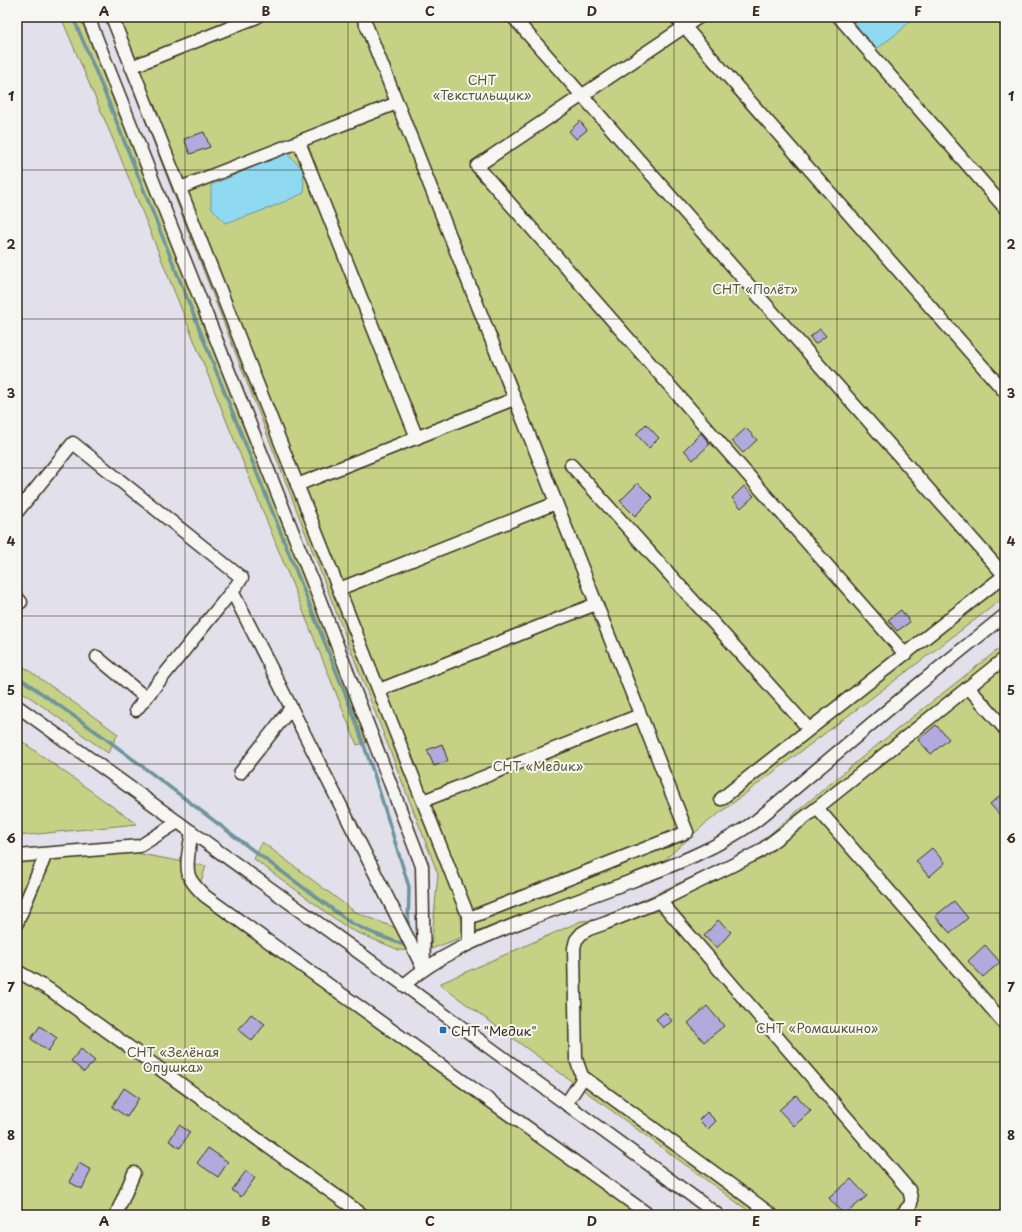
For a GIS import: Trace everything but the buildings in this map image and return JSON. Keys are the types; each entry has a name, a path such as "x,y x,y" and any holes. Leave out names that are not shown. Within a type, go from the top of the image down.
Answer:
{"street":[{"path":"88,17 311,576 422,866 424,968"},
{"path":"112,17 469,918 469,944"},
{"path":"131,67 257,17"},
{"path":"363,17 687,832 469,918"},
{"path":"513,17 1005,575 720,799"},
{"path":"676,17 1005,392"},
{"path":"699,17 582,97 477,166 905,654"},
{"path":"838,17 1005,208"},
{"path":"180,188 397,103"},
{"path":"299,142 417,438"},
{"path":"297,485 514,399"},
{"path":"17,512 73,443 242,578 136,710"},
{"path":"570,465 809,729"},
{"path":"339,589 556,503"},
{"path":"232,591 424,968"},
{"path":"379,690 596,604"},
{"path":"404,985 424,968 469,944 536,916 664,868 712,848 737,834 757,820 908,693 1005,615"},
{"path":"98,657 146,698"},
{"path":"566,1104 581,1081 582,1076 576,1059 574,948 576,940 582,933 660,901 759,852 817,808 1005,658"},
{"path":"968,687 1005,729"},
{"path":"17,706 404,985 718,1215"},
{"path":"240,773 291,708"},
{"path":"423,801 640,715"},
{"path":"817,808 1005,1024"},
{"path":"17,856 140,846 178,822"},
{"path":"192,832 188,863 189,876 195,886 205,896 649,1215"},
{"path":"17,846 29,855"},
{"path":"17,923 46,854"},
{"path":"660,901 909,1190 911,1204 901,1215"},
{"path":"17,971 50,990 363,1215"},
{"path":"582,1076 772,1215"},
{"path":"116,1215 134,1173"}],"green space":[{"path":"61,17 80,17 304,575 369,742 357,745 117,149"},
{"path":"105,17 1005,17 1005,597 705,824 662,862 431,949 438,874"},
{"name":"СНТ «Ромашкино»","path":"1005,644 1005,1215 754,1215 439,984 581,921 602,919 752,849 866,754"},
{"path":"17,662 118,734 108,753 17,688"},
{"path":"17,738 137,824 17,836"},
{"path":"262,842 355,912 411,934 415,951 399,950 349,929 254,859"},
{"name":"СНТ «Зелёная Опушка»","path":"130,852 206,866 200,884 660,1215 17,1215 17,862"}],"water":[{"path":"853,17 913,17 900,31 878,48 867,42"},
{"path":"286,153 303,169 304,193 265,210 225,223 211,207 211,185"}],"waterway":[{"path":"73,17 109,103 352,711 374,774 409,887 408,928"},
{"path":"17,676 105,738 351,923 407,946"}],"place":[{"name":"СНТ \"Медик\"","path":"443,1030"}],"park label":[{"name":"СНТ «Текстильщик»","path":"482,86"},
{"name":"СНТ «Полёт»","path":"755,288"},
{"name":"СНТ «Медик»","path":"538,765"}]}
